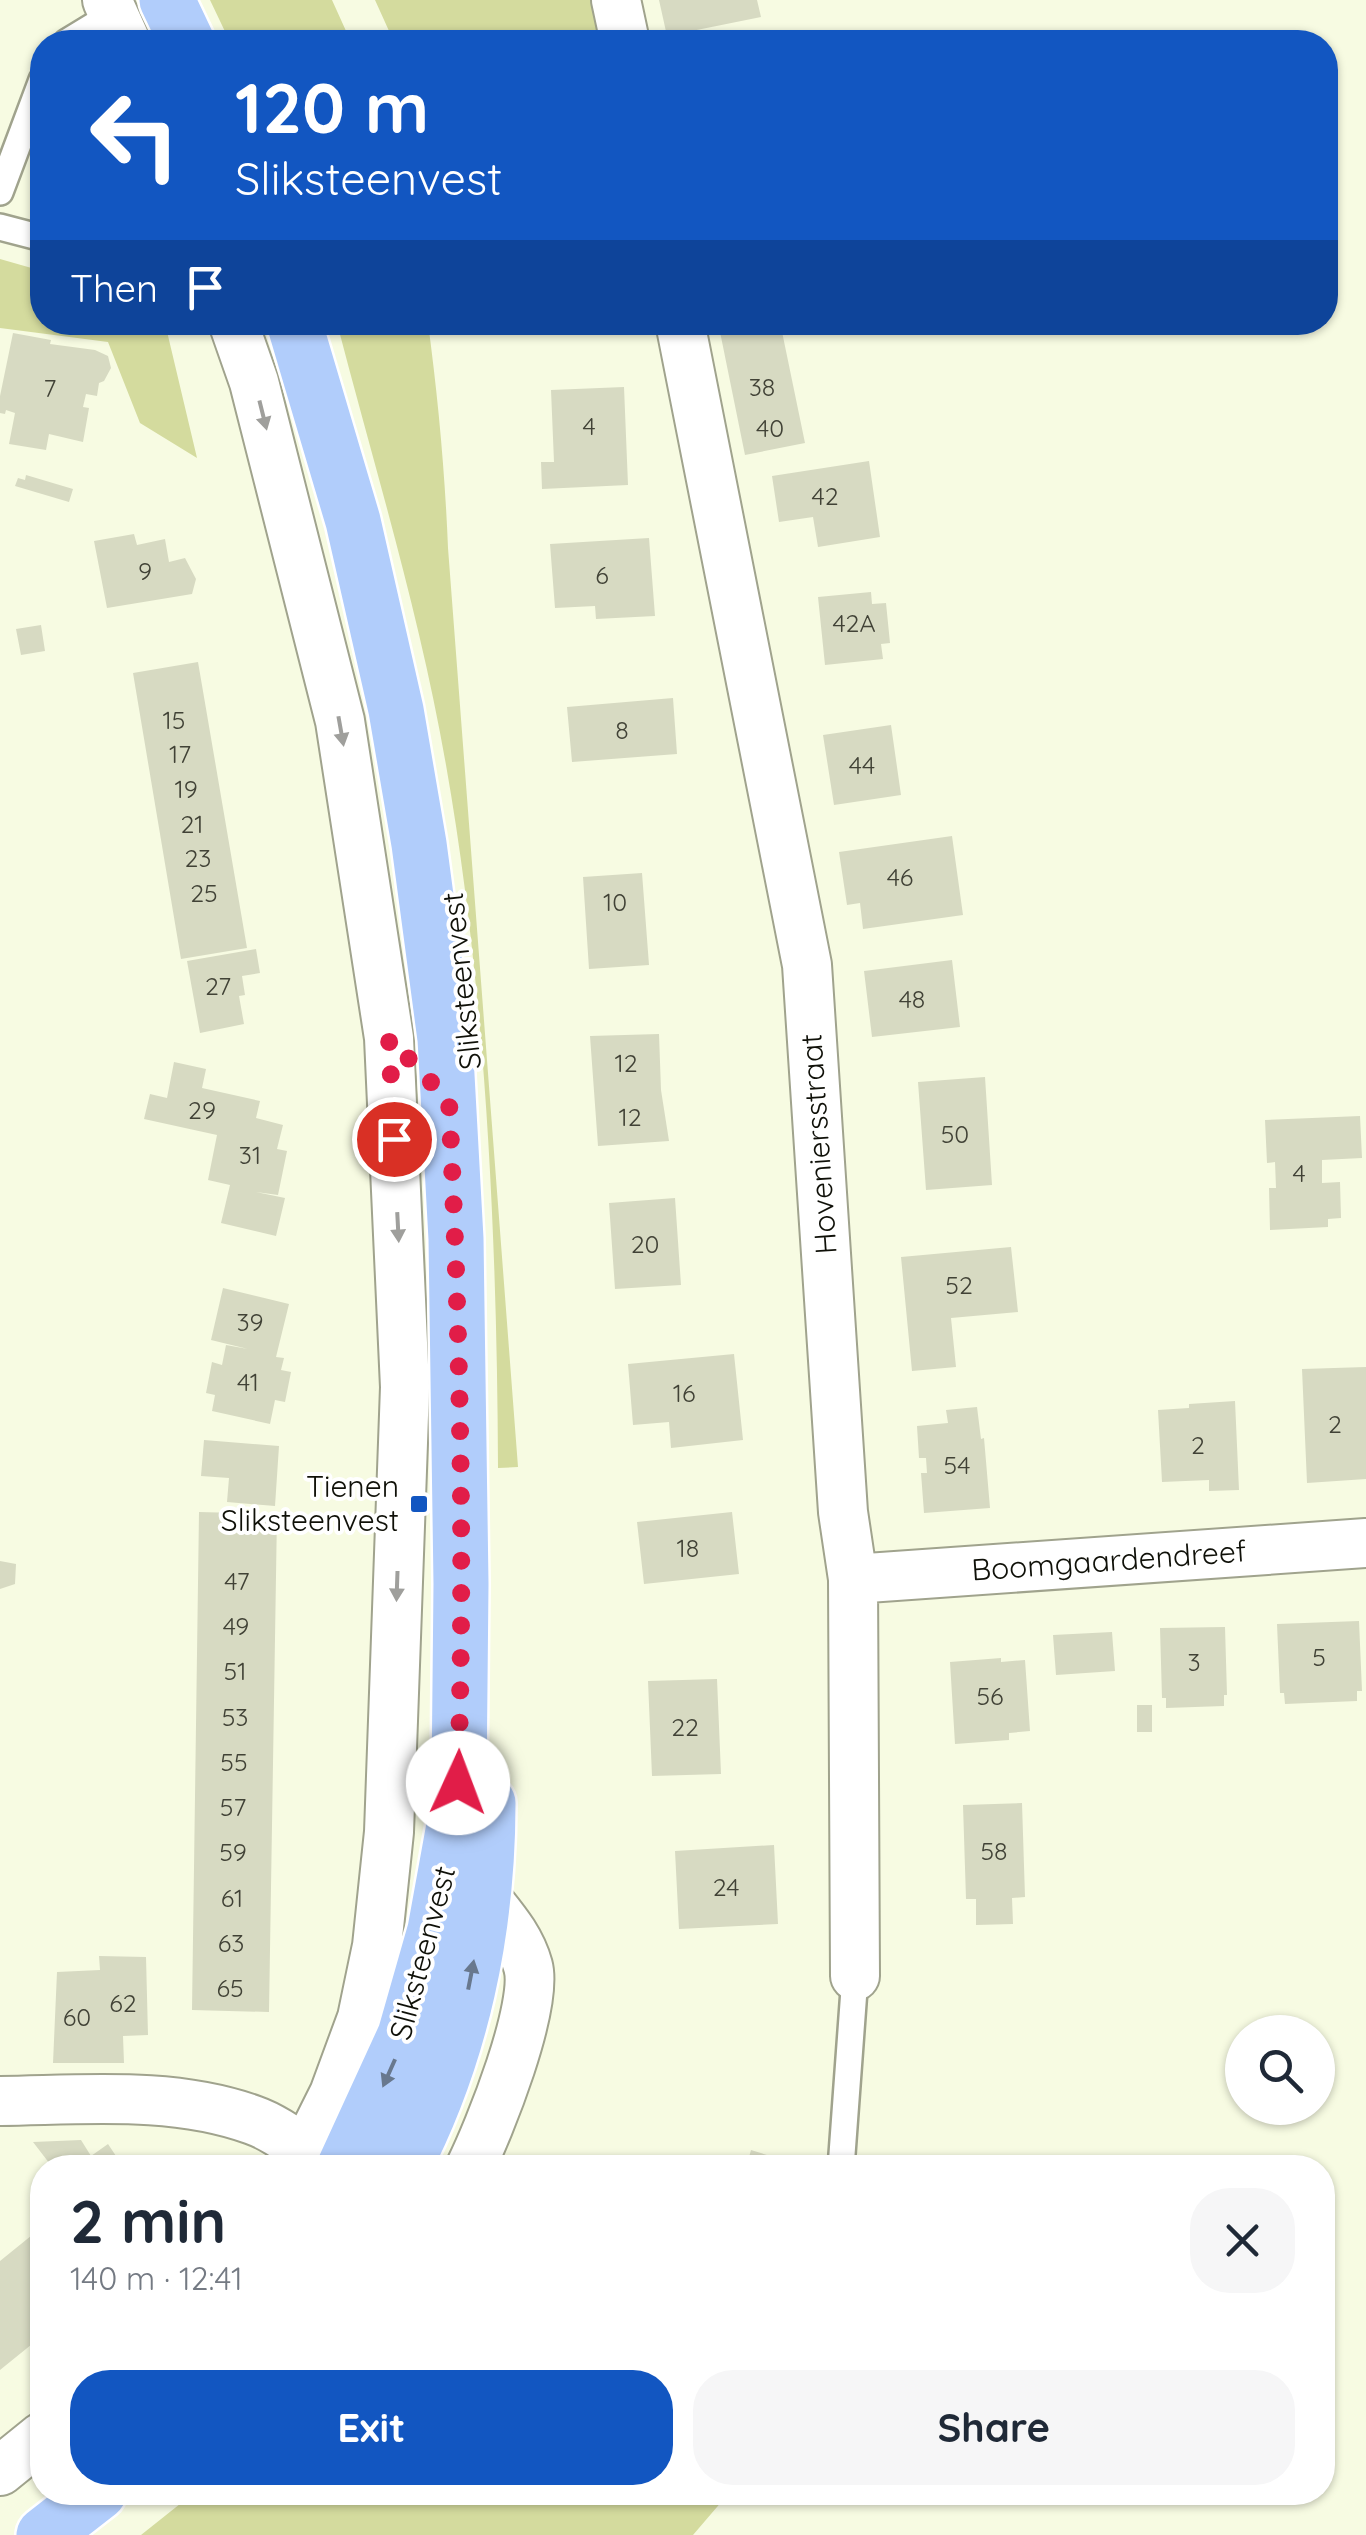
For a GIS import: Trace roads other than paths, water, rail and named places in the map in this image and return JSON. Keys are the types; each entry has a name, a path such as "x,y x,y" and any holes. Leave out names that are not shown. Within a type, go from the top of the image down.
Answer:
{"main road":[{"path":"167,0 181,30"},
{"path":"198,0 211,30"},
{"name":"Sliksteenvest","path":"298,335 353,520 396,710 419,844 444,1039 456,1240 461,1529 458,1783 450,1847 422,1982 405,2035 355,2154"},
{"name":"Sliksteenvest","path":"326,335 406,624 446,837 470,1035 480,1174 486,1449 488,1834 480,1928 463,2018 355,2154"},
{"path":"0,2535 38,2505"},
{"path":"44,2535 82,2505"}],"street":[{"path":"616,0 622,30"},
{"name":"Sliksteenvest","path":"238,335 254,382 340,721 389,1038 405,1387 389,1832 369,1991 334,2094 355,2154"},
{"name":"Hoveniersstraat","path":"683,335 807,965 843,1512 853,1580 855,1976"},
{"name":"Sliksteenvest","path":"389,1038 449,1101"},
{"name":"Boomgaardendreef","path":"853,1580 1366,1543"},
{"name":"Sliksteenvest","path":"476,2155 494,2118 522,2026 530,1971 519,1940 482,1894"},
{"path":"0,2101 126,2099 200,2105 355,2154"},
{"path":"0,2471 30,2447"}],"lane":[{"path":"92,30 115,19"},
{"path":"0,192 30,112"},
{"path":"0,226 30,235"},
{"path":"842,2155 855,1976"}],"place":[{"name":"Tienen Sliksteenvest","path":"419,1504"}]}
